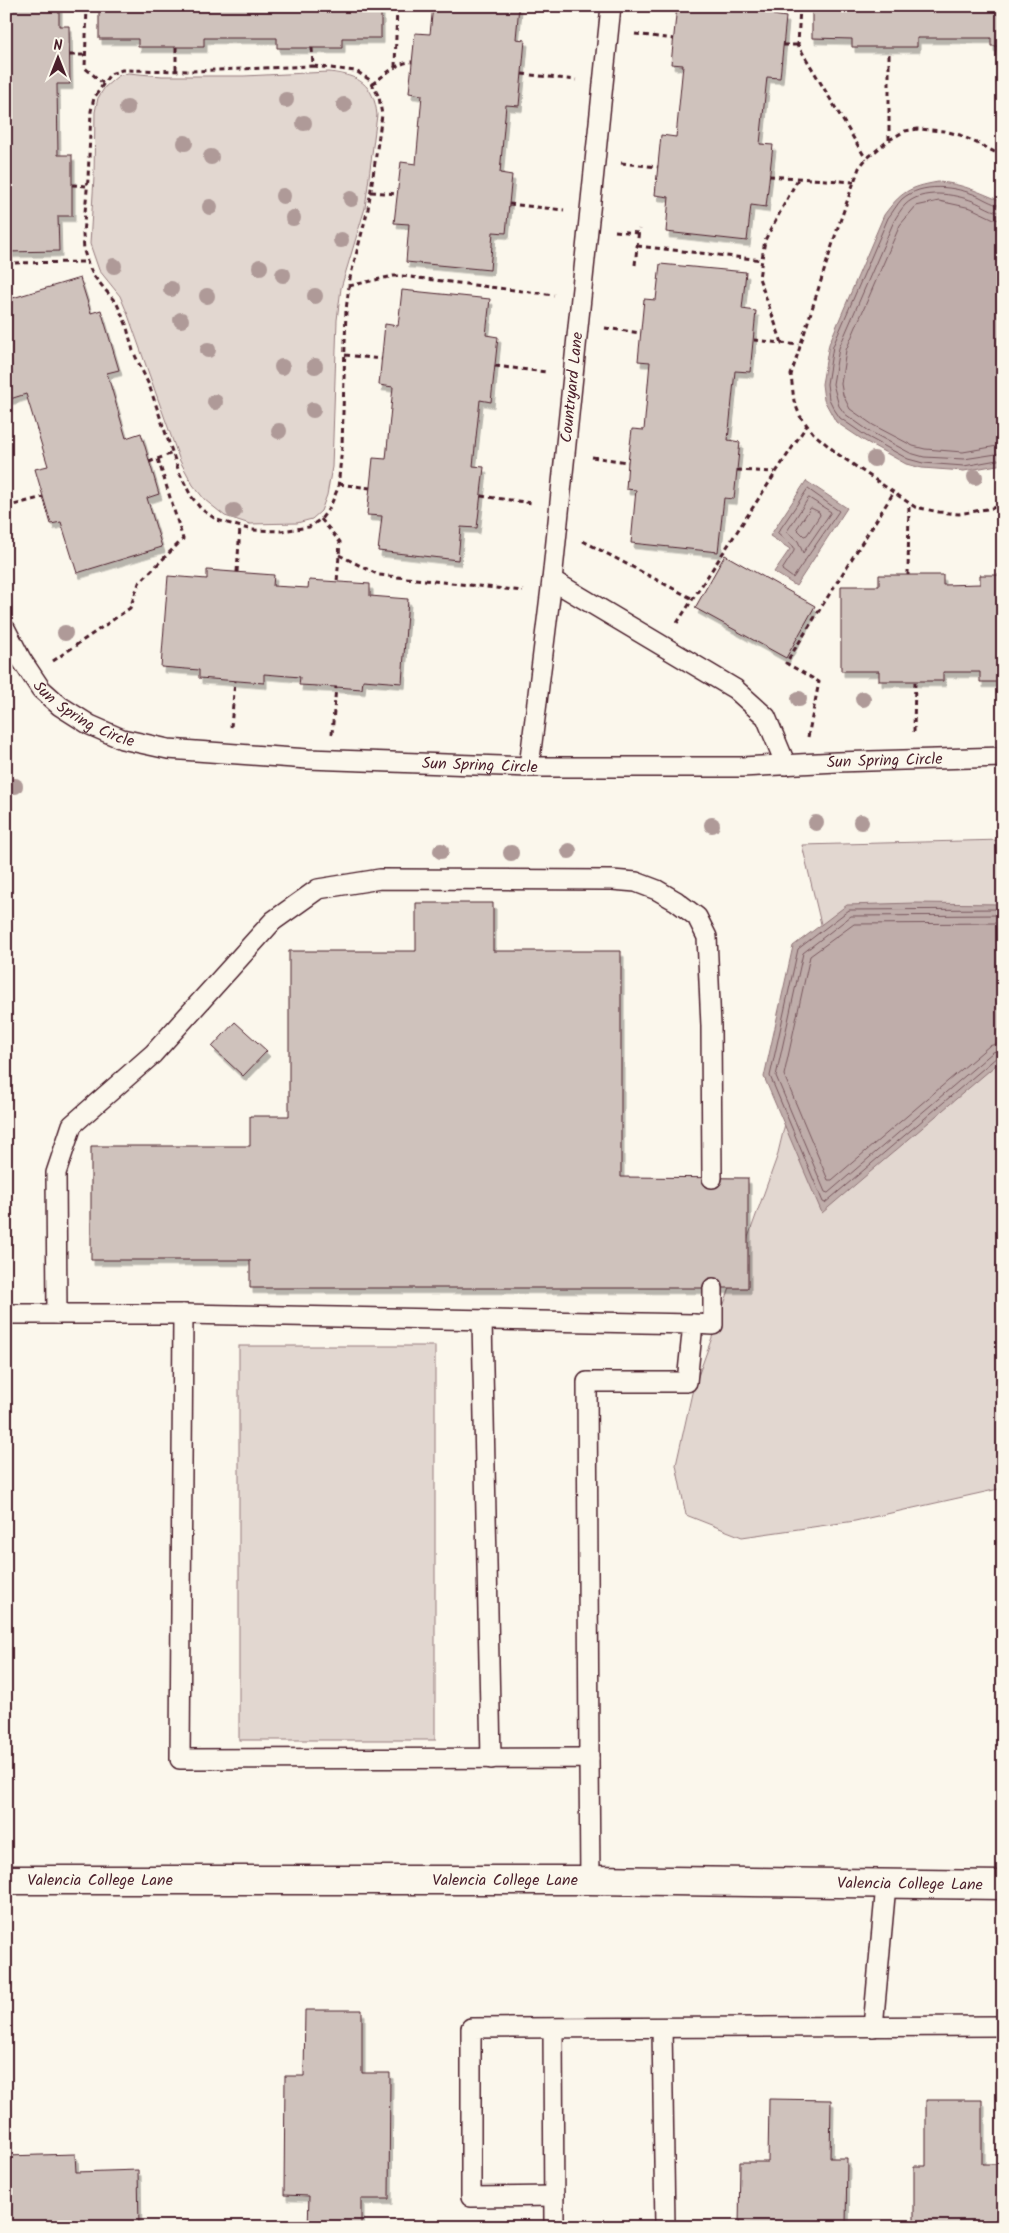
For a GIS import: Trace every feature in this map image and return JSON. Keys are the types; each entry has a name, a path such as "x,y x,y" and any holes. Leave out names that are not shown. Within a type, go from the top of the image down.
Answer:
{"street":[{"name":"Valencia College Lane","path":"6,1880 590,1880 1003,1885"}],"lane":[{"name":"Countryard Lane","path":"529,767 558,527 611,6"},
{"path":"551,587 662,646 735,688 766,717 794,765"},
{"name":"Sun Spring Circle","path":"6,630 41,688 60,706 90,724 122,739 168,748 329,759 529,767 742,767 1003,757"},
{"path":"57,1314 56,1173 72,1125 153,1054 273,921 318,889 380,879 612,880 636,882 657,890 676,901 697,917 707,937 712,1026 712,1178"},
{"path":"6,1314 182,1314 714,1325 713,1288"},
{"path":"182,1314 180,1759 589,1758"},
{"path":"482,1320 491,1759"},
{"path":"590,1880 587,1382 687,1382 693,1324"},
{"path":"873,2027 886,1885"},
{"path":"554,2196 471,2196 471,2028 1003,2026"},
{"path":"554,2028 554,2227"},
{"path":"662,2028 665,2227"}],"path":[{"path":"87,6 85,68 103,83"},
{"path":"396,67 397,6"},
{"path":"800,6 798,45 866,159"},
{"path":"608,30 674,38"},
{"path":"783,45 798,45"},
{"path":"176,47 176,70"},
{"path":"312,48 313,66"},
{"path":"889,51 889,140"},
{"path":"70,55 85,55"},
{"path":"372,84 396,67 406,62 412,62"},
{"path":"313,66 356,71 370,80 379,97 382,115 371,192 349,286 346,310 342,447 338,484 330,507 321,519 309,527 281,531 240,527 217,520 201,509 191,496 179,472 149,385 133,351 126,324 117,304 93,275 87,262 83,234 91,111 94,98 103,83 110,74 122,70 313,66"},
{"path":"522,74 602,83"},
{"path":"1003,156 960,135 944,131 918,129 905,131 889,140 866,159 854,182 799,345 791,375 794,401 800,416 813,433 839,455 915,507 959,514 1003,506"},
{"path":"595,160 658,167"},
{"path":"769,176 854,182"},
{"path":"782,343 759,278 765,240 799,178"},
{"path":"72,186 87,186"},
{"path":"371,192 398,194"},
{"path":"508,204 589,214"},
{"path":"635,265 639,229"},
{"path":"637,246 762,260"},
{"path":"6,263 87,262"},
{"path":"349,286 393,276 402,276 581,298"},
{"path":"578,325 641,333"},
{"path":"754,340 799,345"},
{"path":"344,355 382,359"},
{"path":"495,366 573,375"},
{"path":"662,646 807,425"},
{"path":"149,462 173,453"},
{"path":"565,454 628,462"},
{"path":"32,675 130,608 139,583 183,539 158,459"},
{"path":"737,470 776,472"},
{"path":"338,484 370,488"},
{"path":"794,765 819,682 786,663 894,492"},
{"path":"481,496 560,506"},
{"path":"6,507 43,497"},
{"path":"908,575 909,502"},
{"path":"321,519 340,542 338,582"},
{"path":"236,572 240,527"},
{"path":"558,527 693,599"},
{"path":"340,555 379,575 551,587"},
{"path":"228,752 236,680"},
{"path":"914,759 915,680"},
{"path":"329,759 336,687"}],"shaded area":[{"path":"128,73 162,76 244,76 339,73 363,83 372,96 377,115 365,208 341,288 337,320 332,467 327,495 321,511 312,519 297,523 250,524 225,516 205,500 193,485 180,461 120,296 99,270 90,244 95,112 98,98 105,87 118,76"},
{"path":"1003,840 1003,1488 855,1521 742,1537 686,1515 676,1465 692,1393 777,1157 827,949 802,845"},
{"path":"239,1346 435,1346 435,1740 239,1740"}],"water":[{"path":"938,182 963,186 1003,202 1003,464 964,471 922,468 906,464 863,440 836,422 824,400 822,384 829,344 884,215 906,192 920,186"},
{"path":"806,481 847,508 796,586 774,572 790,549 770,536"},
{"path":"914,903 1003,904 1003,1059 822,1213 764,1077 793,946 847,905"}],"building":[{"path":"6,6 59,6 59,26 69,26 70,84 57,84 58,155 72,155 72,216 58,216 59,251 6,252"},
{"path":"99,6 381,6 381,38 342,38 342,48 277,48 277,38 204,38 204,47 138,47 138,39 99,39"},
{"path":"433,6 519,6 516,39 525,40 519,106 506,105 500,173 512,175 506,233 493,232 490,270 406,262 409,224 394,223 401,162 416,164 422,95 409,93 415,33 430,34"},
{"path":"677,6 773,6 773,15 786,17 780,78 767,77 760,144 773,145 766,207 751,205 747,241 666,232 669,197 655,195 661,135 676,137 683,65 671,64"},
{"path":"812,6 1003,6 1003,46 991,46 991,38 917,38 917,47 852,47 852,39 812,38"},
{"path":"660,264 746,272 742,309 756,311 750,372 735,371 728,440 740,442 734,499 724,498 718,552 631,543 636,490 626,489 628,462 632,429 644,430 650,362 638,361 644,299 656,300"},
{"path":"80,278 91,313 101,310 119,370 107,373 126,438 141,433 159,494 147,498 162,547 77,573 61,522 51,524 35,469 48,466 26,394 10,399 6,387 6,300"},
{"path":"402,290 490,299 486,335 498,337 491,402 480,400 473,466 484,467 477,528 461,527 458,560 378,551 382,516 367,515 373,458 386,459 393,387 379,385 385,324 398,326"},
{"path":"725,555 815,606 786,658 695,608"},
{"path":"207,570 274,575 273,586 308,588 309,580 370,584 370,596 408,599 402,683 363,680 362,689 299,685 300,677 264,674 264,683 199,678 199,670 161,667 168,576 207,579"},
{"path":"879,575 943,575 943,585 980,584 980,575 1003,575 1003,682 980,682 980,672 943,672 943,681 879,681 879,671 841,671 841,586 879,586"},
{"path":"416,903 493,903 493,951 621,951 621,1177 748,1178 748,1288 250,1288 250,1260 91,1260 91,1146 250,1146 250,1116 289,1116 289,951 416,951"},
{"path":"235,1022 267,1051 243,1076 212,1047"},
{"path":"305,2010 362,2010 362,2073 390,2073 389,2199 361,2199 361,2227 308,2227 309,2196 284,2195 285,2076 304,2076"},
{"path":"769,2099 831,2100 830,2158 847,2158 846,2227 739,2227 740,2162 768,2162"},
{"path":"926,2100 982,2100 982,2164 1003,2164 1003,2227 914,2227 914,2166 926,2166"},
{"path":"75,2154 76,2172 138,2170 139,2227 6,2227 6,2156"}]}
